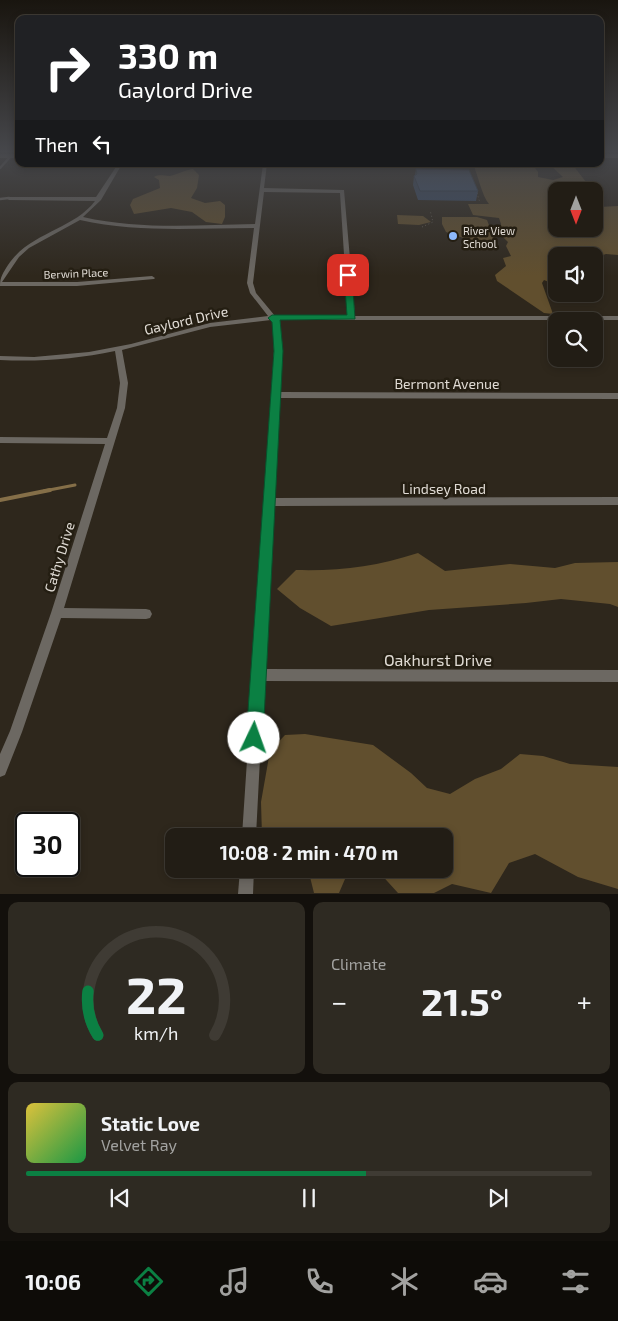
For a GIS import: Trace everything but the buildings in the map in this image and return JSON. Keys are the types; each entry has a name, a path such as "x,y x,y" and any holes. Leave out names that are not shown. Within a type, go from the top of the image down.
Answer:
{"street":[{"path":"0,282 17,256 27,247 79,218 99,200 103,193"},
{"path":"249,828 270,502 278,334 276,322 253,293 250,283 262,193"},
{"path":"342,193 352,317"},
{"path":"9,198 99,200"},
{"path":"79,218 101,223 139,226 256,226"},
{"name":"Berwin Place","path":"0,282 77,284 152,278"},
{"name":"Gaylord Drive","path":"0,358 69,357 118,349 210,324 272,318 618,318"},
{"name":"Cathy Drive","path":"0,770 16,732 56,613 121,408 124,374 118,349"},
{"name":"Bermont Avenue","path":"276,395 618,396"},
{"path":"0,440 111,441"},
{"name":"Lindsey Road","path":"270,502 618,501"},
{"path":"56,613 146,614"},
{"name":"Oakhurst Drive","path":"259,675 618,676"},
{"path":"246,894 247,878"}],"lane":[{"path":"0,199 9,198"}],"path":[{"path":"477,193 480,203"},
{"path":"422,226 433,222 430,210"}],"shaded area":[{"path":"148,193 194,193 191,198 205,203 220,201 225,205 225,217 222,224 206,222 192,212 171,208 134,214 130,205 133,199"},
{"path":"483,193 548,193 548,238 602,238 603,207 618,206 618,255 603,255 603,247 548,247 548,282 544,280 542,283 552,312 544,313 497,281 495,275 506,266 503,258 511,256 506,246 508,242 499,233 501,224 499,218 473,215 468,204 489,204"},
{"path":"397,215 423,216 431,222 419,225 398,224"},
{"path":"442,217 477,217 487,220 496,244 481,244 446,232 442,224"},
{"path":"418,553 445,571 510,564 555,568 575,563 618,562 618,607 610,604 561,599 429,610 331,626 300,608 277,589 296,570 328,570 358,567 387,562"},
{"path":"305,734 373,745 411,773 427,788 450,794 475,779 501,769 520,754 543,756 570,764 618,767 618,889 578,877 535,854 509,863 491,893 452,884 434,893 398,893 384,878 453,878 453,828 262,828 261,802 270,751 285,735"},
{"path":"310,878 345,878 339,893 314,893"}],"waterway":[{"path":"44,491 75,485"},
{"path":"0,500 50,490"}],"place":[{"name":"River View School","path":"453,236"}],"route":[{"path":"254,738 278,351 276,322 272,318 352,317 348,275"}]}
